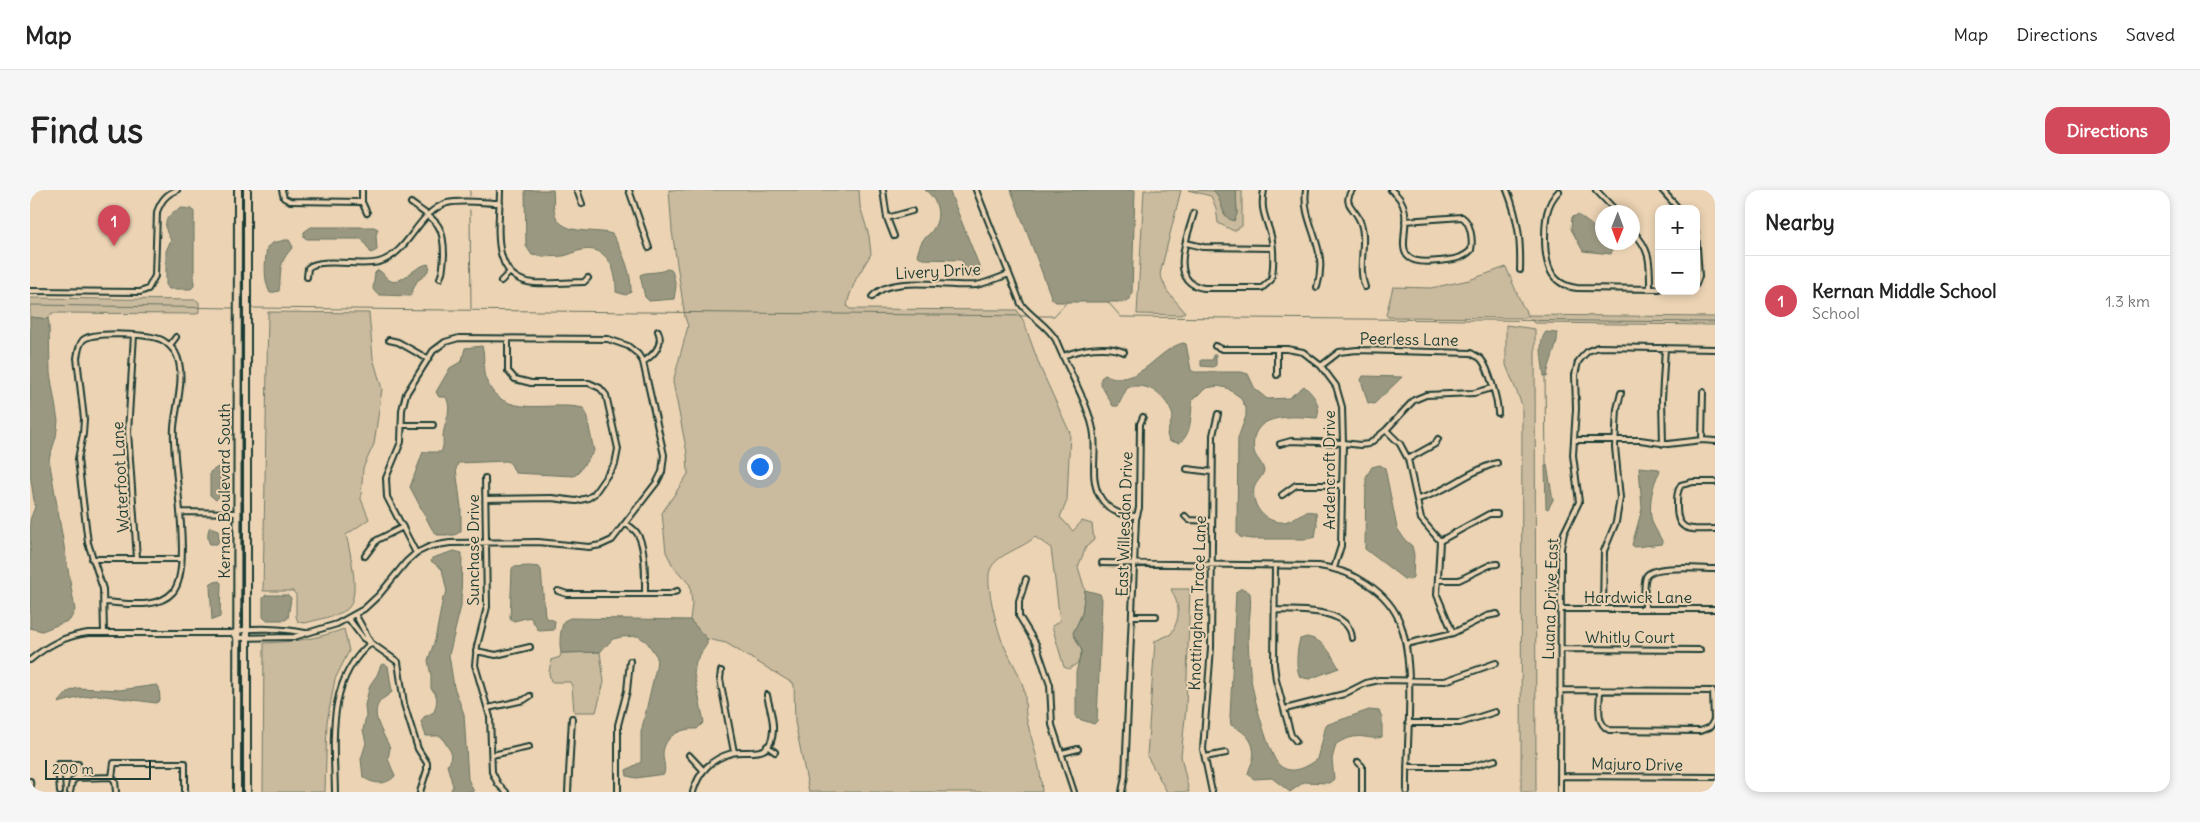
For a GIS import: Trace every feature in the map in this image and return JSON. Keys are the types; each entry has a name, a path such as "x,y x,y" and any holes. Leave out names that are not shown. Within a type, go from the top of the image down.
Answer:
{"main road":[{"name":"Kernan Boulevard South","path":"237,792 238,190"},
{"name":"Kernan Boulevard South","path":"247,190 247,792"}],"street":[{"path":"30,291 140,292 148,289 155,276 157,212 160,202 170,192 177,190"},
{"path":"282,190 284,198 290,201 362,202"},
{"path":"362,190 362,202 367,214"},
{"path":"500,190 500,253 510,272 524,281 534,283 584,282 588,278"},
{"path":"577,190 582,204"},
{"path":"629,190 649,248"},
{"path":"883,190 886,218 894,236"},
{"path":"976,190 1022,306 1050,330 1093,428 1096,486 1099,494 1116,513 1137,516"},
{"path":"1194,213 1182,262 1182,270 1187,279 1195,286 1204,288 1259,288 1266,286 1272,277 1272,239 1262,206 1264,190"},
{"path":"1306,190 1305,204 1320,250 1317,287"},
{"path":"1352,190 1348,201 1349,206 1357,215 1362,229 1362,277 1365,287"},
{"path":"1391,190 1399,196 1404,204 1405,254 1411,261 1434,262 1466,256 1472,250 1466,220 1458,216 1430,220 1405,220"},
{"path":"1399,196 1404,190"},
{"path":"1507,190 1513,202 1521,238 1520,270"},
{"path":"1560,190 1548,208 1545,222 1546,261 1554,277 1561,283 1572,287 1655,289"},
{"path":"1596,190 1610,205"},
{"path":"1662,190 1675,205"},
{"path":"411,203 438,224 442,232 443,271 440,278"},
{"path":"307,277 308,268 316,264 364,264 380,262 390,257 408,240 427,215 438,207 449,203 500,203"},
{"path":"886,218 912,211"},
{"path":"1640,239 1646,246 1649,256 1650,289"},
{"path":"1186,243 1203,247 1272,248"},
{"path":"502,281 510,272"},
{"name":"Livery Drive","path":"872,297 876,292 890,285 978,284 1009,274"},
{"path":"644,362 658,348 660,339 658,331"},
{"path":"104,602 150,603 163,600 172,592 180,575 180,512 173,435 180,367 170,345 160,339 93,335 84,340 78,348 77,358 84,419 78,459 88,543 103,589 104,633"},
{"name":"Waterfoot Lane","path":"134,336 128,432 137,558"},
{"path":"170,345 176,337"},
{"path":"30,660 52,644 76,634 247,634 294,637 322,630 355,614 379,595 399,569 416,553 438,544 553,542 596,547 612,540 657,482 663,465 662,441 644,362 632,348 613,340 458,338 441,344 428,360 405,397 402,410 401,442 387,474 387,497 416,553"},
{"path":"486,499 552,498 582,501 595,492 614,466 618,456 618,445 609,406 603,390 594,384 584,382 531,383 515,380 508,371 508,339"},
{"path":"389,340 398,342 428,360"},
{"name":"Ardencroft Drive","path":"1215,346 1222,349 1277,349 1303,352 1320,366 1336,386 1341,398 1342,485 1341,546 1334,568"},
{"name":"Luana Drive East","path":"1560,792 1562,540 1579,502 1573,455 1575,375 1578,362 1593,349 1609,346 1665,348"},
{"path":"1663,444 1662,399 1665,348 1715,349"},
{"path":"1063,356 1083,349 1117,349 1124,352"},
{"path":"1277,349 1277,376"},
{"name":"Peerless Lane","path":"1320,366 1339,352 1357,350 1471,353 1481,359 1486,367 1492,388"},
{"path":"1280,444 1291,441 1369,444 1386,430 1408,405 1426,394 1474,393 1492,388 1498,405 1498,413"},
{"path":"1702,440 1703,392"},
{"path":"1603,609 1604,550 1616,522 1620,498 1615,457 1617,409 1621,393"},
{"name":"Knottingham Trace Lane","path":"1212,792 1203,749 1211,648 1213,435 1218,414"},
{"name":"East Willesdon Drive","path":"1122,792 1125,776 1134,563 1139,508 1140,424 1144,417"},
{"path":"402,425 433,425"},
{"path":"1386,430 1400,444 1408,459 1421,519 1440,541 1439,603 1453,633"},
{"path":"1408,459 1435,444 1438,439"},
{"path":"1574,440 1640,440 1663,444 1702,440 1715,441"},
{"path":"1418,499 1438,493 1488,466 1497,464"},
{"path":"1187,469 1212,472"},
{"name":"Sunchase Drive","path":"485,478 487,608 476,651 475,665 488,708 492,772 501,788 506,792"},
{"path":"1715,482 1685,484 1678,492 1677,517 1680,524 1685,528 1715,529"},
{"path":"1282,495 1296,485 1342,485"},
{"path":"180,512 237,513"},
{"path":"1440,541 1489,514 1497,514"},
{"path":"1185,516 1189,520 1212,521"},
{"path":"626,524 636,531 640,540 645,577 645,594"},
{"path":"365,556 377,540 403,527"},
{"path":"92,559 180,559"},
{"path":"1102,563 1334,568 1356,577 1379,595 1395,614 1406,644 1408,680 1407,792"},
{"path":"1438,580 1459,580 1490,565 1497,564"},
{"path":"1275,566 1274,664 1276,680 1291,735 1296,741"},
{"path":"1645,609 1646,577 1651,571 1660,569 1715,569"},
{"path":"1026,579 1019,601 1019,616 1036,644 1050,685 1051,720 1074,792"},
{"path":"558,591 567,594 669,594 677,591"},
{"name":"Hardwick Lane","path":"1561,609 1715,609"},
{"path":"1275,610 1311,611 1331,616 1344,623 1352,631 1352,638"},
{"path":"355,614 370,643"},
{"path":"1406,644 1453,633 1487,616 1497,614"},
{"path":"1133,616 1156,616"},
{"path":"348,618 363,638 398,662 404,704 418,749 427,764 420,792"},
{"path":"236,634 290,630 307,633"},
{"path":"335,792 334,727 341,686 354,658 370,643"},
{"path":"476,651 496,655 530,647"},
{"name":"Whitly Court","path":"1561,649 1700,650"},
{"path":"618,792 618,725 627,691 630,661"},
{"path":"1284,709 1344,694 1366,683 1379,680 1452,680 1496,664"},
{"path":"721,671 720,680 734,752"},
{"path":"1560,690 1600,690 1714,690 1714,720 1707,729 1700,731 1609,730 1603,726 1600,720 1600,690"},
{"path":"693,792 703,770 713,762 734,752 755,753 767,746 773,728 767,695"},
{"path":"488,708 524,700 530,696"},
{"path":"1408,724 1460,723 1495,712"},
{"path":"568,792 572,718"},
{"path":"767,746 774,752"},
{"path":"492,755 529,747"},
{"path":"1062,753 1078,749"},
{"path":"1205,758 1226,754"},
{"path":"689,756 703,770"},
{"path":"1407,767 1469,767 1495,760"},
{"path":"1358,762 1362,766 1362,792"},
{"path":"116,792 115,781 112,777 114,763 185,763 185,792"},
{"path":"60,792 58,764 78,764 78,778"},
{"name":"Majuro Drive","path":"1560,776 1715,777"},
{"path":"70,792 72,782 78,778 112,777"},
{"path":"30,781 31,792"},
{"path":"498,792 501,788"}],"shaded area":[{"path":"525,190 553,190 554,210 557,219 569,228 612,234 626,262 631,292 626,295 616,292 613,268 609,261 598,252 582,250 555,257 532,255 526,246"},
{"path":"669,190 859,190 860,206 869,236 871,254 856,279 849,297 847,306 850,309 1017,310 1023,320 1040,367 1070,433 1067,501 1060,517 1073,531 1082,521 1092,524 1094,540 1086,547 1078,567 1085,590 1082,614 1073,633 1082,651 1078,663 1069,669 1064,667 1052,626 1060,621 1051,548 1035,537 1003,556 993,564 990,570 990,595 1002,641 1024,688 1026,716 1038,765 1042,792 809,792 795,722 794,684 726,643 707,639 690,620 692,603 690,585 673,566 666,552 662,513 688,474 687,453 673,382 688,326 672,231"},
{"path":"925,190 949,190 982,273 980,275 969,277 965,275 961,260 923,259 917,255 922,242 935,227 938,215 933,198"},
{"path":"1011,190 1135,190 1132,292 1130,299 1124,302 1056,302 1052,299"},
{"path":"1144,190 1181,190 1160,274 1167,291 1185,312 1181,315 1137,314"},
{"path":"1188,190 1215,191 1221,201 1224,214 1237,214 1236,190 1242,190 1242,226 1234,231 1218,223 1216,208 1211,196"},
{"path":"1213,190 1236,190 1237,214 1234,221 1226,216 1219,198"},
{"path":"182,208 192,209 194,212 194,286 191,289 169,289 166,285 166,251 171,240 166,230 166,221 172,213"},
{"path":"1578,215 1595,228 1595,250 1612,250 1611,254 1583,251 1571,229 1572,217"},
{"path":"311,227 374,227 378,229 376,235 377,250 371,253 362,239 307,239 304,237 304,232"},
{"path":"289,240 293,247 282,263 279,291 270,293 265,276 267,247 273,243"},
{"path":"428,264 430,268 417,281 410,296 380,295 373,289 375,273 378,270 389,280 395,281"},
{"path":"1506,267 1528,315 1715,317 1715,325 1534,323 1528,316 1525,318 1388,317 1386,315 1393,287 1431,288 1469,280"},
{"path":"667,269 672,270 676,286 674,299 649,301 645,297 640,275"},
{"path":"30,298 196,300 199,302 199,312 197,314 52,313 48,319 30,317"},
{"path":"268,312 369,313 373,358 382,389 374,444 363,468 361,499 369,519 346,535 354,575 351,605 346,610 337,614 305,623 298,622 296,616 296,595 293,591 263,591"},
{"path":"30,317 48,319 49,323 50,373 58,421 56,437 49,459 75,610 70,620 42,631 30,628 30,520 35,507 30,474"},
{"path":"1506,325 1535,329 1536,792 1521,792 1522,405 1506,365"},
{"path":"1546,332 1557,333 1547,377 1544,376 1541,353 1543,336"},
{"path":"1183,343 1186,344 1191,370 1194,372 1241,372 1248,374 1255,389 1267,399 1289,398 1304,386 1311,393 1317,404 1317,418 1284,417 1265,423 1258,429 1254,438 1254,451 1264,471 1254,488 1254,495 1257,507 1261,512 1270,520 1276,522 1287,521 1307,512 1316,513 1315,537 1307,539 1251,539 1240,537 1237,533 1238,438 1246,416 1246,408 1240,397 1227,388 1218,386 1206,388 1193,399 1189,429 1179,443 1169,441 1167,434 1173,416 1170,409 1156,392 1149,388 1135,386 1127,388 1118,406 1113,406 1101,385 1101,378 1105,375 1117,378 1135,374 1166,351"},
{"path":"482,346 486,380 494,393 504,401 515,405 583,408 586,413 594,451 574,476 515,473 511,464 507,461 458,463 456,469 461,507 461,531 455,535 437,535 410,487 423,452 441,452 443,448 449,407 446,397 439,397 436,392 450,368 462,361 465,348"},
{"path":"1213,355 1216,355 1216,365 1213,367 1201,366 1201,360 1213,360"},
{"path":"1363,376 1402,377 1374,404 1368,403 1361,380"},
{"path":"1380,465 1385,468 1397,528 1405,540 1412,546 1414,555 1413,577 1410,580 1404,579 1365,549 1366,477 1372,467"},
{"path":"1547,465 1553,500 1548,509 1546,508 1545,466"},
{"path":"218,467 220,470 220,495 216,500 210,495 210,472"},
{"path":"1639,467 1659,469 1660,471 1653,489 1650,510 1652,522 1662,544 1635,547 1632,545 1642,509"},
{"path":"210,527 218,530 219,541 217,544 210,544 209,542 208,533"},
{"path":"454,551 462,553 461,606 449,655 454,687 464,714 468,779 474,792 450,792 453,786 447,765 450,763 451,752 441,736 426,736 421,722 424,717 434,712 436,705 437,699 434,691 431,689 428,660 435,640 443,598 447,592 442,569 431,561 432,558"},
{"path":"513,567 539,567 541,570 545,617 555,621 554,630 539,631 530,617 514,621 510,619 512,569"},
{"path":"219,581 221,583 220,617 212,620 210,586 211,583"},
{"path":"1171,589 1190,589 1186,708 1181,756 1189,792 1167,792 1147,756 1155,641 1171,634 1178,617 1178,606"},
{"path":"1240,589 1250,593 1251,605 1248,639 1250,674 1259,715 1271,751 1279,765 1289,770 1294,770 1309,765 1318,759 1326,725 1369,710 1379,711 1382,717 1382,737 1354,737 1336,744 1332,759 1334,779 1329,783 1304,782 1290,792 1272,778 1254,779 1248,774 1253,759 1253,747 1245,734 1231,725 1230,717 1236,592"},
{"path":"1085,590 1100,594 1102,599 1097,721 1094,724 1076,718 1076,672 1082,651 1073,633 1082,614"},
{"path":"266,595 288,595 291,598 288,618 285,620 266,620 263,617 263,598"},
{"path":"570,618 690,620 707,639 707,644 696,661 694,674 704,722 697,729 685,730 674,734 666,742 663,754 664,774 636,778 627,776 626,770 641,762 641,732 657,657 647,642 638,636 613,639 600,652 561,653 560,641 564,621"},
{"path":"344,629 349,651 335,679 327,722 325,792 263,792 264,643 304,639"},
{"path":"1307,637 1319,641 1330,653 1339,668 1309,679 1300,677 1297,663 1298,648 1300,639"},
{"path":"600,652 604,682 596,712 574,712 570,682 551,682 549,673 551,660 560,657 561,653"},
{"path":"381,665 388,666 392,692 380,701 376,714 379,726 390,748 388,759 395,776 383,783 379,783 363,777 361,759 366,743 363,730 366,716 365,705 370,685"},
{"path":"157,685 159,687 160,700 156,703 98,695 58,703 68,692 77,688 120,690"}],"waterway":[{"path":"470,190 470,196"},
{"path":"470,210 471,309"},
{"path":"1036,316 1054,316 1067,302"},
{"path":"1108,302 1121,317 1715,322"},
{"path":"30,305 234,308"},
{"path":"251,308 1032,316"},
{"path":"1545,377 1546,465"}],"place":[{"name":"Kernan Middle School","path":"114,246"}]}
